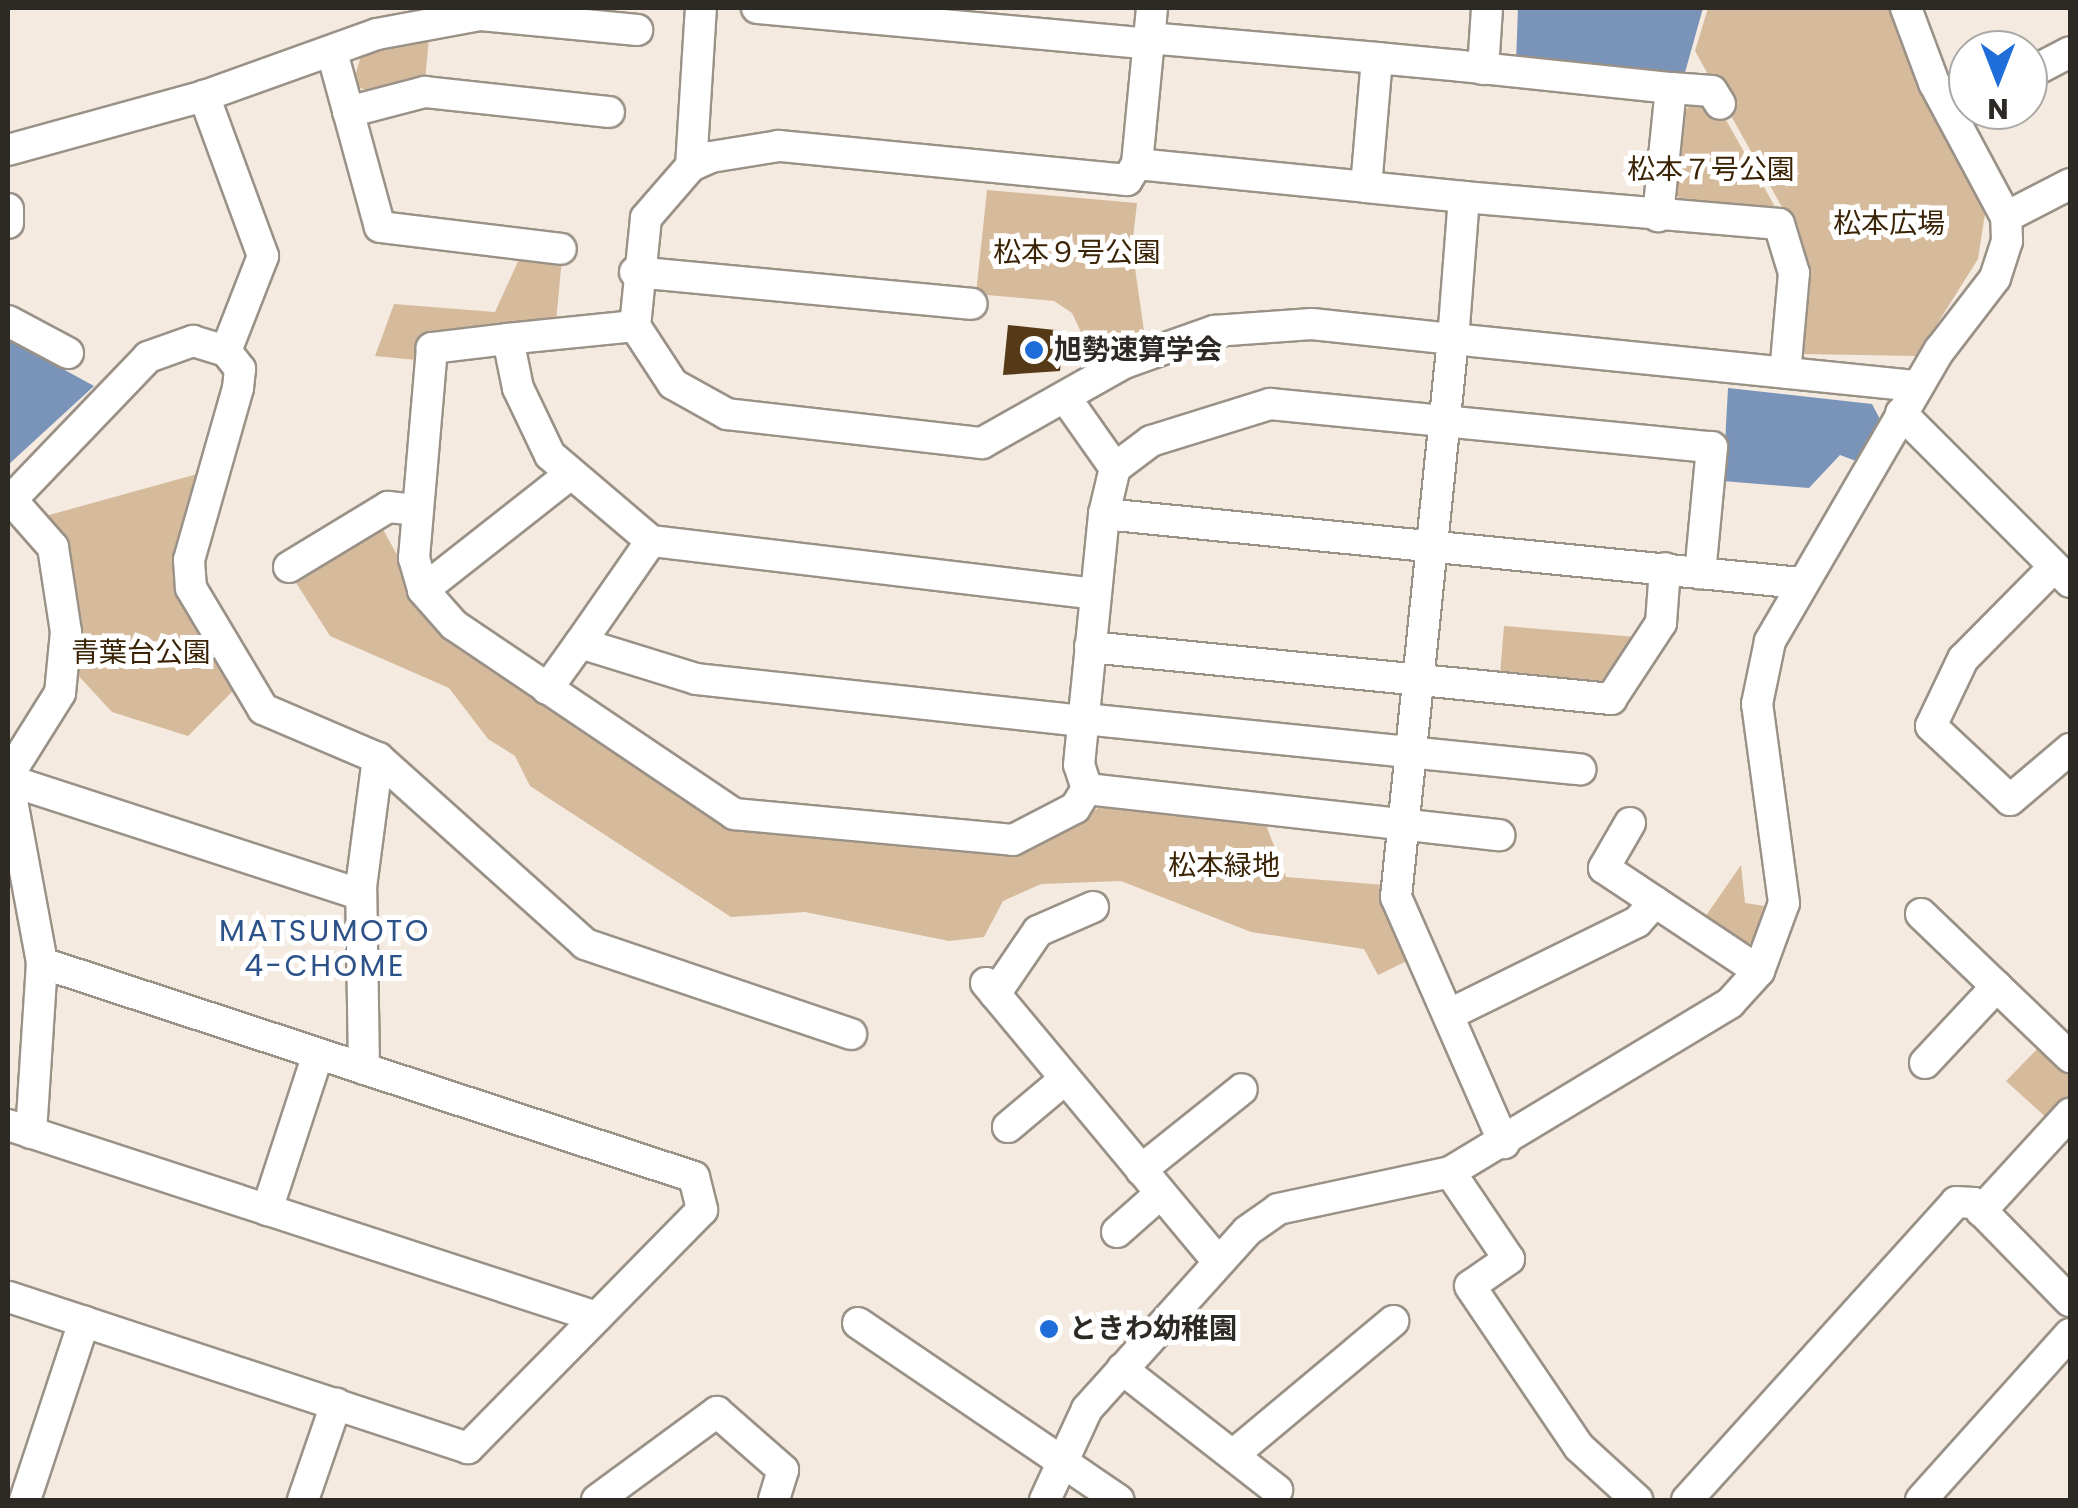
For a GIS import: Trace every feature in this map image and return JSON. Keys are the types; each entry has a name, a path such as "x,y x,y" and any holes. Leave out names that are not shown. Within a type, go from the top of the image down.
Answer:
{"street":[{"path":"692,166 700,8"},
{"path":"756,8 1150,30 1377,58 1712,91 1720,104"},
{"path":"1483,69 1488,8"},
{"path":"1906,8 1948,87"},
{"path":"8,150 204,96 332,52 482,14 637,30"},
{"path":"1150,30 1137,164 1127,180 760,145 692,166 646,218 635,272 635,326 673,384 750,418 982,443 1067,400 1124,363 1214,331 1312,324 1917,386"},
{"path":"332,52 380,228 560,249"},
{"path":"1366,187 1377,58"},
{"path":"1658,216 1672,88"},
{"path":"348,112 424,92 608,112"},
{"path":"204,96 264,256 226,351"},
{"path":"1046,1500 1077,1424 1216,1259 1278,1209 1450,1172 1504,1143 1730,1002 1759,970 1780,926 1784,863 1757,704 1770,641 1917,386 2004,262 2006,217 1969,130"},
{"path":"1137,164 1658,216 1780,224 1794,274 1785,372"},
{"path":"2006,217 2070,184"},
{"path":"1464,197 1396,897 1452,1013 1450,1032 1504,1143"},
{"path":"8,209 8,223"},
{"path":"635,272 970,304"},
{"path":"8,320 68,353"},
{"path":"635,326 432,348 416,510 423,590 454,625 734,814 1013,840 1075,808 1087,789 1084,720 1090,647 1104,514 1115,468 1151,441 1270,404 1712,447 1700,573"},
{"path":"508,339 528,416 568,476 650,541 1095,594"},
{"path":"596,1317 19,1129 42,963 19,902 8,779 60,693 66,632 54,547 9,498 148,357 193,341 226,351 240,369 238,388 189,560 190,588 263,709 378,758 584,944 851,1034"},
{"path":"1067,400 1115,468"},
{"path":"1901,412 2062,575 1964,659 1931,726 2010,800 2070,749"},
{"path":"423,590 568,476"},
{"path":"289,566 388,507 416,510"},
{"path":"1104,514 1800,583"},
{"path":"547,689 650,541"},
{"path":"1090,647 1612,700 1662,623 1665,568"},
{"path":"580,643 696,679 1580,770"},
{"path":"364,1069 361,895 378,758"},
{"path":"8,779 361,895"},
{"path":"1087,789 1499,835"},
{"path":"1630,823 1604,868 1759,970"},
{"path":"1452,1013 1637,922 1656,902"},
{"path":"1093,907 1038,931 990,988 1216,1259"},
{"path":"1922,914 2070,1057"},
{"path":"8,1297 468,1448 702,1210 694,1177 42,963"},
{"path":"1925,1063 1997,986"},
{"path":"266,1210 318,1054"},
{"path":"1019,1128 1070,1085"},
{"path":"1117,1232 1151,1182 1242,1089"},
{"path":"1982,1211 2070,1114"},
{"path":"1450,1172 1509,1258 1470,1286 1579,1447 1637,1500"},
{"path":"1687,1500 1956,1202 1982,1211 2070,1301"},
{"path":"25,1500 84,1322"},
{"path":"1233,1456 1394,1322"},
{"path":"858,1323 1060,1467 1118,1500"},
{"path":"1921,1500 2070,1334"},
{"path":"1122,1368 1278,1490"},
{"path":"303,1500 336,1404"},
{"path":"597,1500 717,1412 784,1470 774,1500"}],"green space":[{"name":"松本広場","path":"1708,8 1889,8 1986,207 1978,259 1917,356 1802,354 1797,234 1695,51"},
{"path":"429,38 425,81 371,93 353,84 361,55"},
{"name":"松本７号公園","path":"1694,103 1717,104 1774,205 1767,213 1686,206 1672,190 1679,115"},
{"name":"松本９号公園","path":"987,190 1137,203 1132,247 1144,331 1092,356 1072,313 1054,301 976,294"},
{"path":"520,257 562,259 556,321 419,338 417,360 375,356 394,304 495,312"},
{"name":"青葉台公園","path":"201,473 175,564 234,690 188,736 112,712 74,671 42,517"},
{"name":"松本緑地","path":"379,522 441,635 732,825 1028,847 1109,802 1263,817 1286,877 1385,885 1413,958 1378,975 1364,949 1251,932 1121,881 1041,884 1003,901 984,937 949,941 805,912 731,917 530,786 515,756 488,739 449,688 330,636 293,578"},
{"path":"1504,626 1636,637 1599,684 1500,675"},
{"path":"1741,865 1745,903 1771,907 1759,941 1740,945 1703,920"},
{"path":"2041,1045 2070,1072 2070,1099 2049,1120 2006,1081"}],"water":[{"path":"1518,8 1703,8 1684,76 1516,62"},
{"path":"8,339 94,386 8,465"},
{"path":"1728,388 1872,404 1881,421 1856,461 1840,455 1809,488 1723,481"}],"building":[{"name":"旭勢速算学会","path":"1008,325 1064,331 1060,371 1003,375"}],"place":[{"name":"旭勢速算学会","path":"1034,350"},
{"name":"ときわ幼稚園","path":"1049,1329"}],"district":[{"name":"MATSUMOTO 4-CHOME","path":"325,948"}]}
